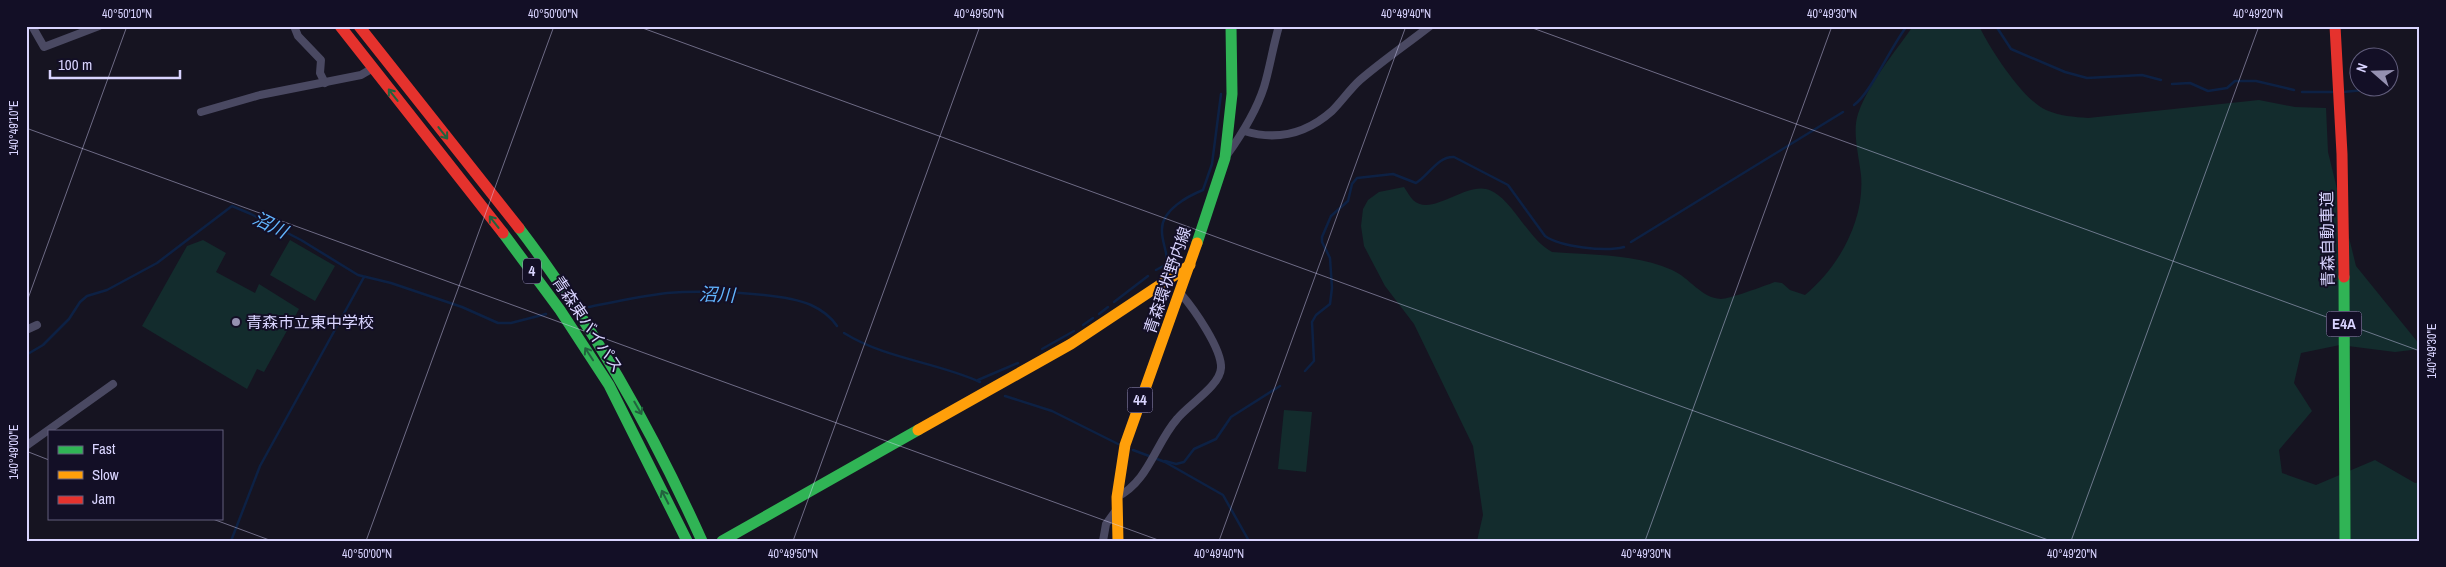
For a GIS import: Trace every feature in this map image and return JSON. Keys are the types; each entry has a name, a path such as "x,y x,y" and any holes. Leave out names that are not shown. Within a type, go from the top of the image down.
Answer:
{"main road":[{"name":"青森東バイパス","path":"340,26 522,257 560,310 609,385 687,541"},
{"name":"青森東バイパス","path":"359,26 529,242 576,307 639,410 678,484 702,541"},
{"name":"青森環状野内線","path":"1118,541 1117,503 1125,445 1181,294 1225,158 1232,94 1231,26"},
{"name":"青森自動車道","path":"2335,26 2341,106 2345,541"},
{"path":"722,541 1071,344 1190,266"}],"street":[{"path":"32,26 44,48 99,26"},
{"path":"294,26 298,36 321,60 320,73 325,83"},
{"path":"1225,158 1244,132 1264,87 1279,26"},
{"path":"1244,132 1259,136 1276,135 1299,133 1309,128 1332,111 1360,80 1430,26"},
{"path":"201,112 260,95 361,75 372,68"},
{"path":"1103,541 1106,524 1117,503 1141,478 1175,420 1190,404 1214,384 1220,375 1221,365 1207,331 1196,311 1181,294"},
{"path":"26,330 37,325"},
{"path":"48,430 113,384"},
{"path":"26,446 48,430"}],"green space":[{"path":"1913,26 1979,26 1999,60 2027,96 2046,110 2072,117 2088,118 2259,100 2295,107 2326,108 2328,152 2356,266 2420,345 2420,349 2395,352 2340,345 2301,353 2294,383 2312,411 2279,450 2282,473 2316,485 2375,460 2415,483 2420,482 2420,541 1477,541 1483,515 1473,446 1414,324 1385,286 1364,246 1361,226 1363,209 1368,200 1379,192 1404,187 1413,200 1420,204 1429,205 1467,191 1486,189 1503,199 1534,237 1552,252 1613,256 1644,261 1672,270 1714,298 1731,297 1775,282 1782,283 1790,290 1805,295 1829,271 1839,257 1854,225 1859,209 1861,192 1861,175 1856,136 1858,114 1875,79"},
{"path":"203,240 226,253 216,272 255,293 259,284 299,309 264,372 257,369 247,389 142,326 187,246"},
{"path":"290,240 335,266 315,301 270,275"},
{"path":"1284,410 1312,412 1306,472 1278,469"}],"waterway":[{"path":"1854,105 1861,99 1874,80 1907,26"},
{"path":"1996,26 2011,49 2065,72 2087,78 2142,75 2161,80"},
{"path":"2172,84 2190,83 2208,91 2227,88 2235,81 2256,81 2294,90"},
{"path":"2302,92 2333,92"},
{"path":"2343,92 2348,92"},
{"path":"1156,270 1167,264 1162,238 1163,222 1166,216 1183,200 1203,190 1212,164 1221,94"},
{"path":"1631,242 1843,112"},
{"path":"1305,371 1314,361 1312,322 1316,315 1330,304 1332,288 1330,258 1322,242 1322,237 1331,216 1348,201 1352,184 1357,178 1393,174 1416,183 1438,163 1454,157 1508,185 1545,236 1552,240 1572,246 1595,249 1624,247"},
{"name":"沼川","path":"26,355 43,345 69,319 80,302 87,296 107,290 157,263 232,206 301,240 358,275 391,283 462,307 498,323 511,323 546,314"},
{"path":"1114,302 1148,276"},
{"path":"231,541 260,466 364,277"},
{"name":"沼川","path":"589,307 667,293 740,293 781,297 811,305 826,314 837,326"},
{"path":"1099,314 1108,307"},
{"path":"1083,325 1093,318"},
{"path":"1042,349 1074,331"},
{"name":"沼川","path":"844,333 877,349 980,382"},
{"path":"978,380 1018,363"},
{"path":"1165,461 1176,464 1184,462 1194,449 1216,439 1231,417 1280,386"},
{"name":"沼川","path":"1005,396 1052,411 1118,444"},
{"path":"1133,450 1165,462 1223,495 1249,541"}],"traffic: fast":[{"path":"1197,243 1225,158 1232,94 1231,26"},
{"path":"519,228 572,302 620,379 663,459 702,541"},
{"path":"503,233 560,310 609,385 687,541"},
{"path":"2344,277 2345,541"},
{"path":"722,541 918,430"}],"traffic: slow":[{"path":"1118,541 1117,497 1125,445 1197,243"},
{"path":"918,430 1071,344 1190,265"}],"traffic: jam":[{"path":"340,26 503,233"},
{"path":"359,26 519,228"},
{"path":"2335,26 2342,154 2344,277"}],"place":[{"name":"青森市立東中学校","path":"236,322"}]}
